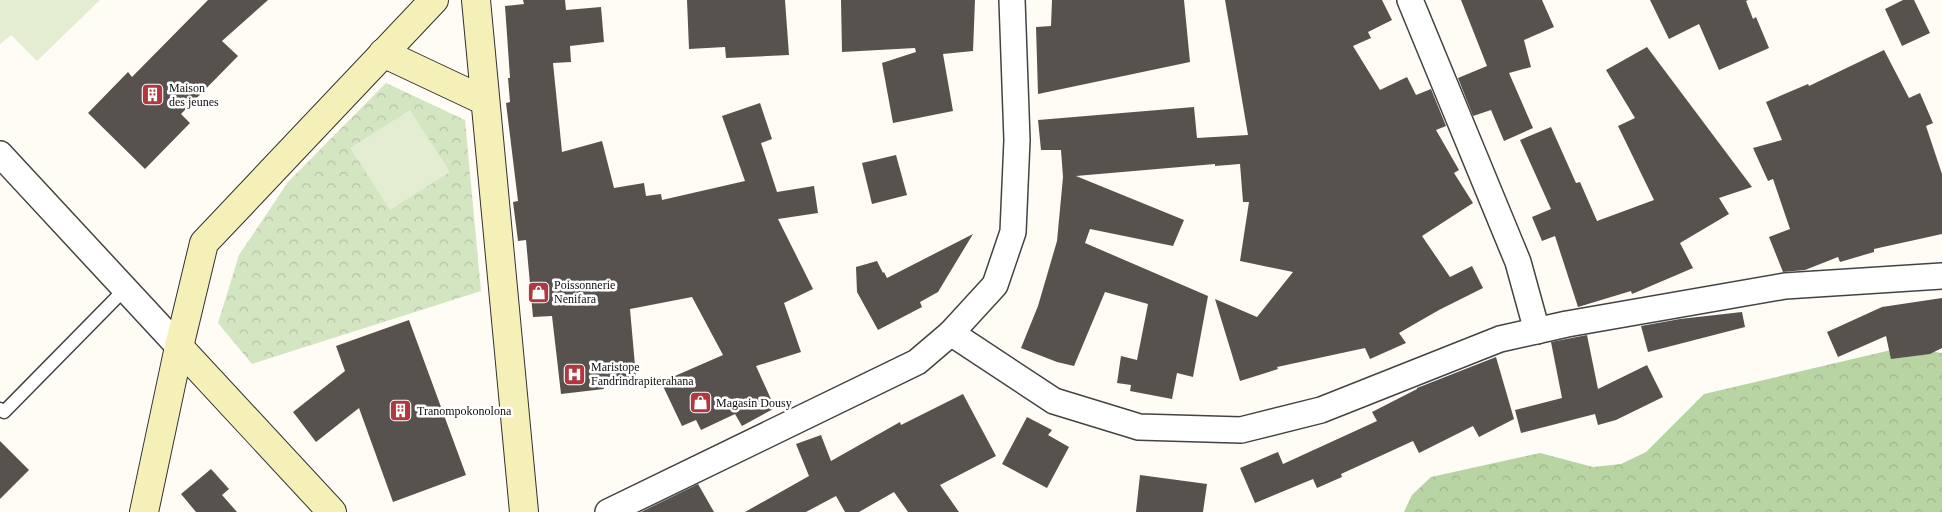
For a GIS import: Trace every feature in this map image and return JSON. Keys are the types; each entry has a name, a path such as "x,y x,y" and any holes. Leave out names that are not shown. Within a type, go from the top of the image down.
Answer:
{"street":[{"path":"144,512 179,347 204,243 434,0"},
{"path":"476,0 523,505"},
{"path":"608,512 918,362 951,333 995,284 1013,232 1018,140 1012,0"},
{"path":"1410,0 1518,262 1537,331"},
{"path":"384,53 485,101"},
{"path":"0,154 332,512"},
{"path":"951,333 1054,401 1139,427 1241,430 1321,410 1500,338 1785,286 1942,276"}],"lane":[{"path":"0,409 4,412 125,289"}],"green space":[{"path":"0,0 100,0 37,61 11,35 0,44"},
{"path":"386,83 465,120 481,291 252,364 218,323 239,255 288,182"},
{"path":"410,110 450,172 390,210 350,148"},
{"path":"1904,347 1942,353 1942,512 1404,512 1412,495 1431,477 1540,453 1593,467 1621,464 1646,452 1704,394"}],"building":[{"name":"Maison des jeunes","path":"208,0 268,0 222,41 238,56 181,114 190,123 145,169 88,113 128,72 132,77"},
{"path":"523,0 565,0 566,10 601,7 604,42 570,46 571,62 553,63 562,152 602,141 614,188 644,183 646,196 661,194 662,200 745,181 722,116 760,103 772,139 761,143 777,192 814,186 818,213 778,219 813,289 784,303 801,352 756,366 775,408 742,426 735,414 701,430 696,420 682,426 661,382 723,355 692,297 630,309 636,377 602,380 604,389 561,394 552,316 533,317 526,240 518,241 513,202 518,201 506,103 510,102 508,78 510,78 505,6 524,4"},
{"path":"687,0 785,0 789,55 726,58 725,47 689,49"},
{"path":"841,0 975,0 973,51 943,54 953,111 893,123 882,63 916,52 915,48 842,52"},
{"path":"1052,0 1184,0 1190,62 1038,94 1036,27 1051,26"},
{"path":"1225,0 1382,0 1392,20 1368,32 1371,38 1353,46 1380,90 1407,77 1416,95 1431,89 1446,126 1436,130 1459,170 1454,173 1473,203 1422,236 1450,277 1472,266 1483,288 1399,333 1406,343 1370,359 1365,348 1277,367 1278,369 1240,381 1215,299 1257,317 1293,272 1240,261 1249,202 1243,202 1240,164 1215,166 1215,164 1076,176 1184,220 1173,246 1090,229 1085,243 1208,296 1193,377 1177,373 1172,399 1130,391 1131,385 1117,383 1121,356 1137,360 1148,304 1105,292 1074,366 1057,362 1021,348 1038,306 1057,241 1063,177 1061,150 1041,150 1038,120 1194,107 1197,138 1248,135"},
{"path":"1461,0 1542,0 1554,27 1524,40 1531,67 1509,73 1533,128 1504,141 1491,110 1473,116 1458,78 1487,66"},
{"path":"1650,0 1748,0 1746,1 1753,19 1756,17 1769,48 1719,70 1699,24 1669,39"},
{"path":"1903,0 1914,0 1930,33 1902,46 1885,9"},
{"path":"1647,47 1752,187 1719,198 1729,214 1680,243 1693,268 1632,294 1631,291 1578,307 1555,236 1542,241 1532,217 1551,209 1520,140 1551,127 1576,183 1580,182 1597,221 1654,200 1618,126 1635,118 1606,70"},
{"path":"1884,50 1909,98 1920,93 1933,123 1926,126 1942,174 1942,234 1874,249 1874,252 1840,262 1838,257 1805,270 1783,272 1769,237 1790,229 1773,179 1768,181 1753,148 1782,140 1766,102 1808,84 1809,86"},
{"path":"896,155 907,195 872,204 862,163"},
{"path":"973,234 938,292 920,302 922,307 878,330 857,292 856,267 877,261 887,278"},
{"path":"1942,298 1942,348 1930,354 1891,359 1886,336 1838,357 1827,332 1882,307"},
{"path":"1742,312 1745,327 1648,352 1641,326 1680,319"},
{"name":"Tranompokonolona","path":"409,320 466,475 393,502 359,408 316,442 293,412 345,371 336,346"},
{"path":"1587,335 1598,389 1647,365 1663,397 1616,420 1598,425 1595,414 1521,433 1515,410 1562,398 1551,342"},
{"path":"1496,357 1514,419 1479,437 1473,426 1419,453 1413,441 1341,474 1342,477 1317,488 1313,479 1255,503 1240,468 1278,452 1283,464 1377,421 1372,412 1417,388"},
{"path":"963,394 996,456 940,485 959,512 908,512 894,492 859,512 845,512 836,496 806,512 745,512 809,476 796,444 821,435 831,461 900,422 901,425"},
{"path":"1027,417 1052,430 1048,435 1069,447 1047,488 1002,464"},
{"path":"0,441 29,470 0,499"},
{"path":"211,469 229,489 222,495 237,512 196,512 181,494"},
{"path":"1140,475 1207,484 1203,512 1136,512"},
{"path":"698,484 714,512 641,512"}],"place":[{"name":"Maison des jeunes","path":"153,95"},
{"name":"Poissonnerie Nenifara","path":"538,292"},
{"name":"Maristope Fandrindrapiterahana","path":"575,374"},
{"name":"Magasin Dousy","path":"700,403"},
{"name":"Tranompokonolona","path":"401,411"}]}
